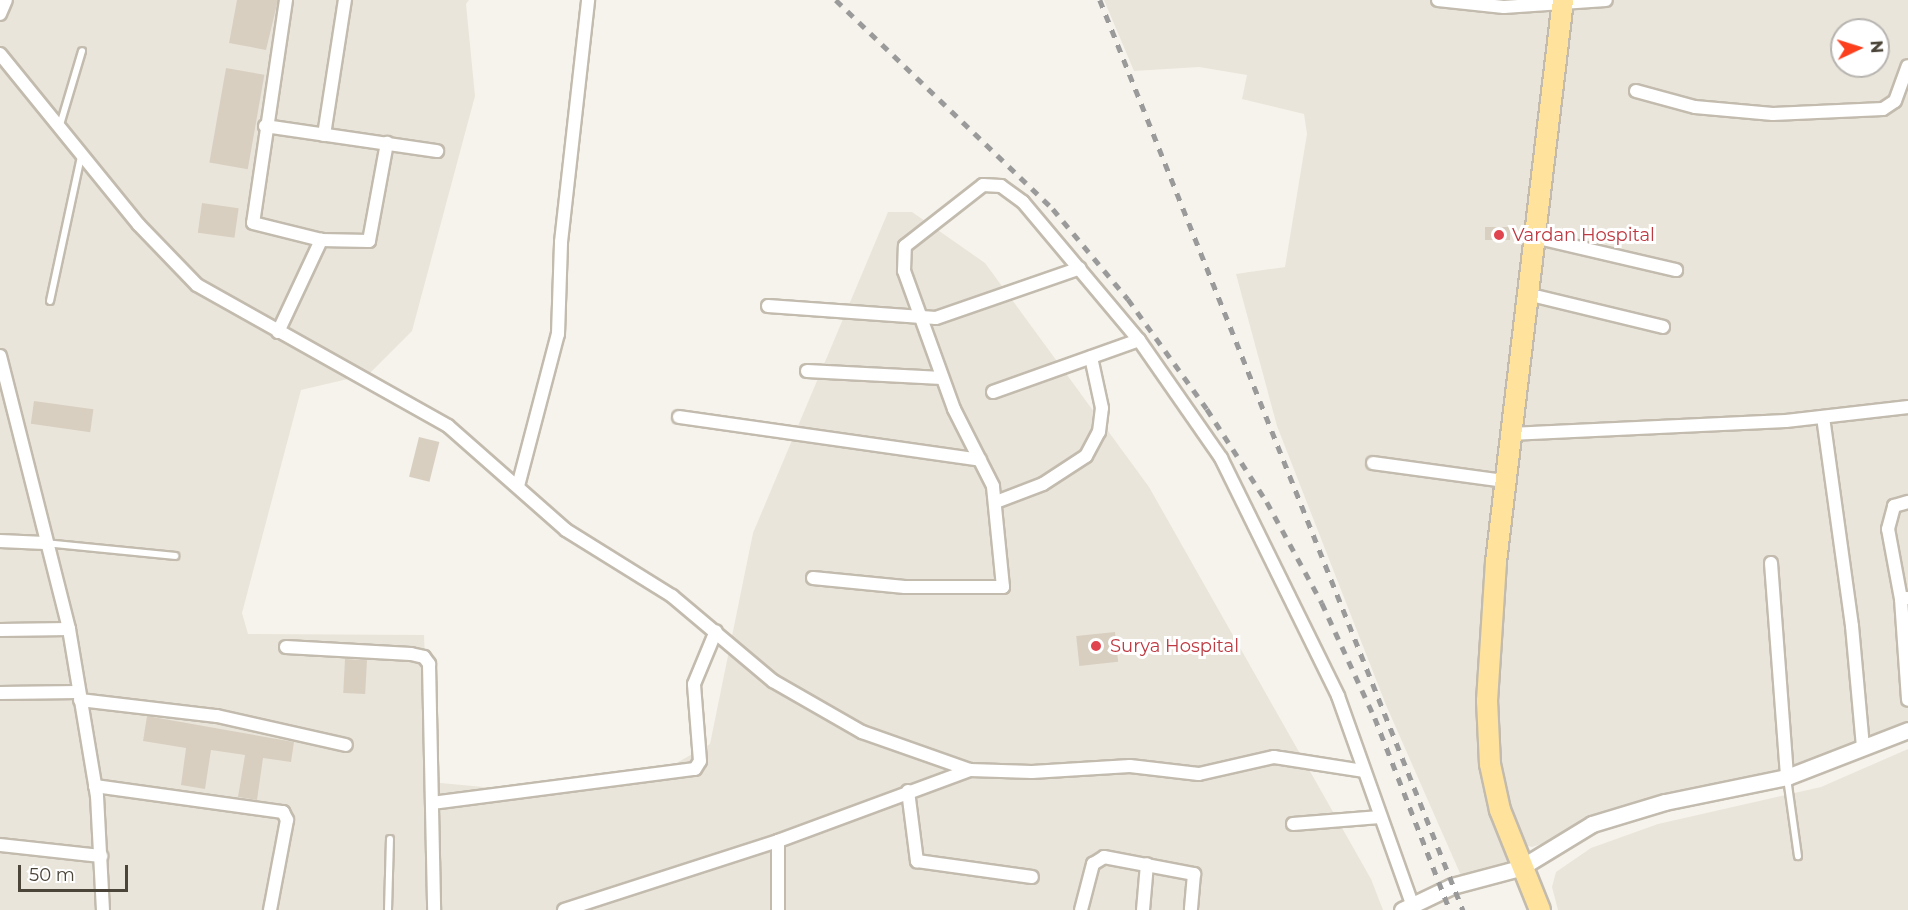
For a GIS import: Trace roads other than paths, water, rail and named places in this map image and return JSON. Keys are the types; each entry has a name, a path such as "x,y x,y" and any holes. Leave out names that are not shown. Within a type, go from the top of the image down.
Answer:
{"main road":[{"path":"1540,910 1520,868 1490,764 1488,711 1505,481 1563,2"}],"street":[{"path":"0,14 6,0"},
{"path":"286,0 265,126 253,223 321,240 369,241 387,143"},
{"path":"324,135 345,0"},
{"path":"518,486 558,334 561,242 588,0"},
{"path":"1438,0 1504,7 1606,0"},
{"path":"0,54 60,124 139,225 197,285 448,426 566,530 628,567 716,631 773,681 862,732 970,770"},
{"path":"1636,91 1695,107 1773,114 1883,109 1895,101 1908,66"},
{"path":"265,126 437,150"},
{"path":"813,578 905,587 1003,586 996,502 980,460 942,378 923,318 904,271 905,246 983,185 1000,186 1023,202 1139,340 1221,458 1268,547 1338,696 1380,817 1407,907 1452,885 1520,868 1592,824 1787,777 1908,730"},
{"path":"1534,237 1676,270"},
{"path":"278,332 321,240"},
{"path":"768,306 936,318 1080,268"},
{"path":"1527,294 1664,327"},
{"path":"993,392 1139,340"},
{"path":"0,356 45,543 69,629 95,786 103,910"},
{"path":"996,502 1050,481 1086,456 1099,432 1102,408 1091,357"},
{"path":"807,371 942,378"},
{"path":"1510,434 1823,417 1908,406"},
{"path":"679,417 980,460"},
{"path":"1823,417 1852,626 1863,748"},
{"path":"1373,463 1505,481"},
{"path":"1908,502 1894,506 1888,529 1905,599 1908,700"},
{"path":"0,541 45,543"},
{"path":"1771,563 1787,777"},
{"path":"0,630 69,629"},
{"path":"432,803 695,769 700,761 694,684 716,631"},
{"path":"286,647 424,657 429,664 434,910"},
{"path":"0,693 79,696 217,716 346,745"},
{"path":"564,910 778,841 908,791 970,770 1130,766 1199,774 1274,757 1363,771"},
{"path":"95,786 283,812 287,820 270,910"},
{"path":"908,791 917,861 1032,877"},
{"path":"1293,824 1380,817"},
{"path":"778,841 778,910"},
{"path":"0,845 101,856"},
{"path":"1081,910 1097,857 1194,874 1191,910"},
{"path":"1143,910 1147,864"}],"lane":[{"path":"60,124 82,51"},
{"path":"50,301 81,152"},
{"path":"45,543 175,556"},
{"path":"1787,777 1798,856"},
{"path":"388,910 390,839"}],"railway":[{"path":"836,0 1053,209 1128,299 1207,409 1267,502 1322,603 1375,718 1450,910"},
{"path":"1100,0 1463,910"}],"place":[{"name":"Vardan Hospital","path":"1499,235"},
{"name":"Surya Hospital","path":"1096,646"}]}
